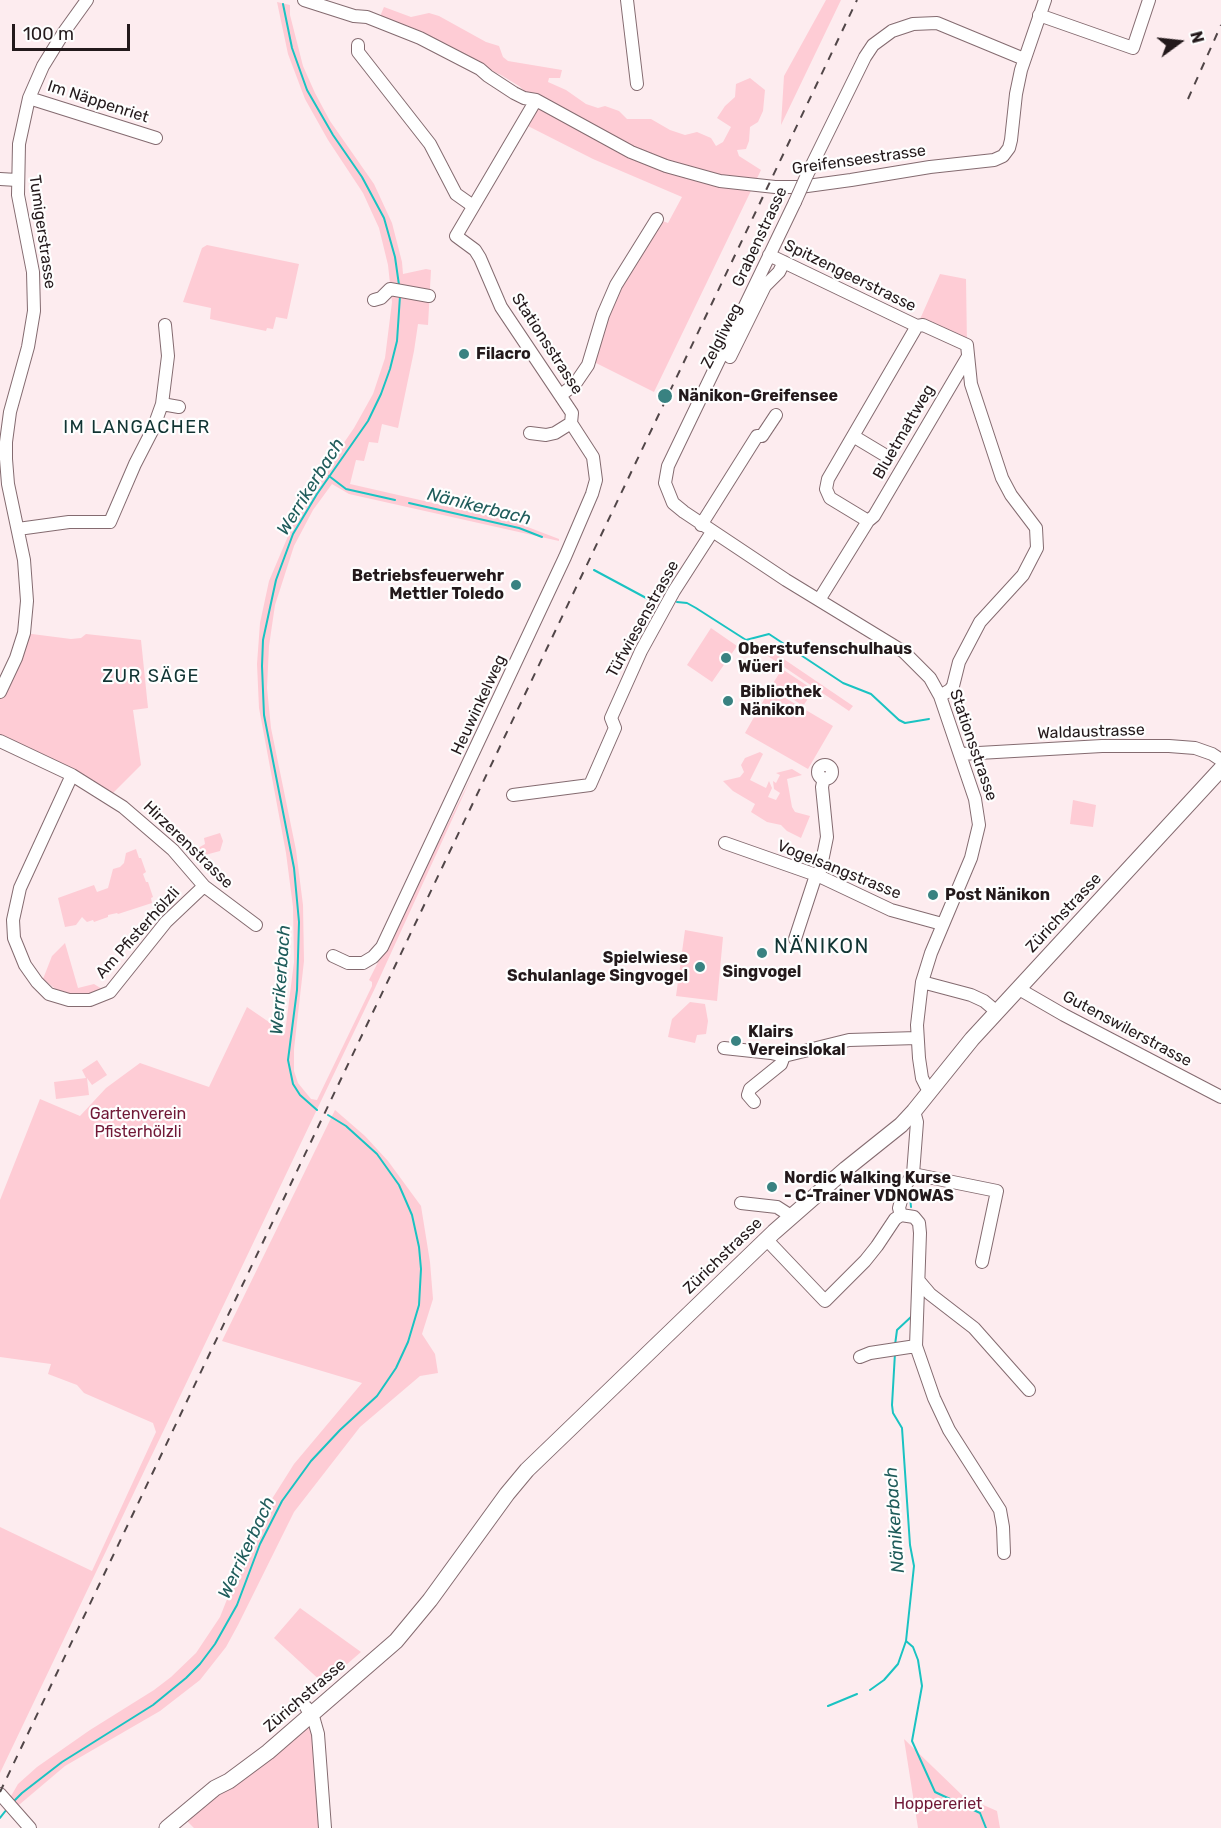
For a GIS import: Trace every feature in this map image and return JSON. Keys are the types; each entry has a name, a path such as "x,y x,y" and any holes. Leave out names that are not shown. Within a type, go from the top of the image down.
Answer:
{"main road":[{"name":"Zürichstrasse","path":"167,1828 215,1788 221,1780 309,1711 391,1636 410,1622 430,1600 527,1470 766,1239 914,1112 972,1039 1221,770"}],"street":[{"name":"Tumigerstrasse","path":"0,692 16,658 25,622 27,602 27,577 8,484 6,442 10,412 32,331 35,290 19,204 17,180 19,144 29,98 43,66 87,0"},
{"name":"Greifenseestrasse","path":"304,0 354,16 367,17"},
{"name":"Greifenseestrasse","path":"329,0 420,38 480,69 514,93 536,100 632,152 696,176 746,185 800,187 989,160 1003,156 1009,148 1016,94 1024,59"},
{"path":"627,0 637,84"},
{"path":"1024,59 1045,0"},
{"path":"1039,15 1133,48 1149,0"},
{"name":"Grabenstrasse","path":"670,497 665,483 673,456 807,175 873,45 892,31 913,24 937,23 1024,59"},
{"path":"358,45 358,52 430,144 456,194 473,206 536,100"},
{"name":"Im Näppenriet","path":"29,98 156,138"},
{"path":"0,179 17,180"},
{"name":"Stationsstrasse","path":"473,206 456,236 475,250 501,307 572,412 570,423 564,429 551,434 530,433"},
{"path":"561,395 575,384 588,365 603,315 616,285 657,219"},
{"name":"Spitzengeerstrasse","path":"769,255 917,326 923,326 967,351"},
{"name":"Zelgliweg","path":"673,456 678,456 686,445 765,286 779,272 784,262"},
{"path":"374,300 381,298 390,289 429,296"},
{"path":"18,529 69,522 110,522 153,429 162,404 168,356 165,325"},
{"path":"868,521 830,498 826,489 828,479 917,326"},
{"path":"940,696 953,686 959,662 980,622 1023,575 1036,548 1036,528 1011,495 1002,478 971,384 967,351"},
{"name":"Bluetmattweg","path":"819,600 868,521 874,516 967,351"},
{"path":"162,404 179,407"},
{"path":"707,528 757,436 762,436 776,414"},
{"name":"Heuwinkelweg","path":"333,956 348,963 363,963 373,957 382,947 565,557 596,480 593,457 570,423"},
{"path":"853,436 883,454"},
{"name":"Stationsstrasse","path":"670,497 678,508 707,528 904,652 930,678 940,696 975,799 979,825 971,858 942,924 922,982 917,1038 922,1078 926,1086 932,1090"},
{"name":"Tüfwiesenstrasse","path":"513,795 590,785 615,728 611,718 641,651 707,528"},
{"name":"Hirzerenstrasse","path":"0,741 72,775 109,797 174,850 204,886 256,925"},
{"name":"Waldaustrasse","path":"961,754 1102,746 1169,746 1195,748 1221,760"},
{"name":"Am Pfisterhölzli","path":"72,775 20,888 13,920 14,938 25,965 48,993 69,1000 90,1000 110,992 166,922 204,886"},
{"path":"795,939 818,875 828,837 822,787 824,778"},
{"name":"Vogelsangstrasse","path":"725,843 818,875 891,910 942,924"},
{"path":"922,982 970,995 984,1001 997,1012"},
{"name":"Gutenswilerstrasse","path":"1019,989 1056,1011 1221,1097"},
{"path":"724,1048 784,1056 849,1040 917,1038"},
{"path":"754,1102 748,1095 750,1089 781,1064 784,1056"},
{"path":"901,1215 899,1208 905,1186 913,1174 917,1122 914,1112"},
{"path":"913,1174 997,1191 982,1262"},
{"path":"741,1203 781,1208 791,1216"},
{"path":"766,1239 825,1301 865,1261 895,1219 901,1215 914,1217 919,1223 921,1252 916,1347 934,1398 949,1430 1000,1510 1004,1553"},
{"path":"919,1281 930,1294 974,1328 1029,1390"},
{"path":"860,1357 870,1353 916,1347"},
{"path":"309,1711 318,1734 325,1828"},
{"path":"7,1802 30,1828"}],"green space":[{"path":"826,0 841,0 781,125 784,76"},
{"name":"Gartenverein Pfisterhölzli","path":"277,2 290,5 290,15 303,66 315,93 330,121 374,184 392,223 403,274 431,270 428,325 418,324 398,428 382,424 378,443 369,442 364,461 356,460 350,484 512,521 559,539 559,541 349,494 332,484 313,510 294,546 275,605 269,646 267,688 271,728 296,850 303,905 304,961 294,1049 294,1071 298,1083 311,1099 317,1100 372,986 369,980 472,776 375,988 0,1773 0,1527 92,1571 156,1432 153,1423 84,1393 77,1385 48,1374 51,1364 0,1357 0,1200 40,1099 80,1116 106,1088 140,1063 209,1087 247,1007 285,1033 294,962 293,907 286,853 259,708 257,664 260,623 269,581 294,522 373,394 385,358 392,302 388,265 379,228 363,193 328,140 305,99 288,54"},
{"path":"384,7 411,17 429,13 439,16 486,42 499,46 503,57 508,61 562,70 560,78 549,78 548,82 566,90 586,104 598,108 605,106 619,111 627,119 651,119 670,130 685,135 697,132 711,138 716,146 723,142 731,127 717,118 735,97 736,84 750,78 765,90 763,111 758,122 750,127 746,149 737,150 739,156 761,170 654,392 590,360 594,341 657,219 668,223 682,197 593,159 522,123 535,101 519,86 501,75 378,21"},
{"path":"207,245 299,264 287,319 276,317 273,329 267,328 266,331 210,319 211,308 183,302 202,248"},
{"path":"940,274 966,279 967,345 917,326"},
{"path":"711,628 737,646 712,682 687,665"},
{"path":"24,633 71,639 81,638 86,634 141,640 148,708 133,710 141,765 109,797 0,741 0,692"},
{"path":"763,645 853,706 849,711 759,650"},
{"path":"782,669 814,690 803,706 772,685"},
{"path":"770,689 833,726 808,769 745,733"},
{"path":"760,752 763,754 750,780 766,788 769,781 772,788 768,797 776,800 780,793 774,789 773,781 776,783 780,775 776,773 792,769 802,775 787,779 795,812 810,816 801,838 781,825 767,822 751,812 755,804 733,791 723,781 740,777 744,772 741,765 745,758"},
{"path":"1073,800 1096,805 1093,827 1070,824"},
{"path":"220,833 223,841 220,851 205,855 200,860 193,851 205,844 204,838"},
{"path":"136,849 146,872 143,874 153,897 151,898 152,903 108,915 94,922 93,920 87,922 82,917 76,925 65,927 58,898 94,885 97,892 108,888 113,869 124,863 126,853"},
{"name":"Spielwiese Schulanlage Singvogel","path":"685,930 723,937 717,1001 676,996"},
{"path":"65,943 78,988 94,984 102,989 91,994 63,995 43,979 52,956"},
{"path":"690,1002 705,1004 708,1021 706,1034 697,1035 695,1043 668,1037 672,1019"},
{"path":"97,1060 107,1075 92,1085 87,1078 89,1095 56,1099 54,1082 86,1078 82,1070"},
{"path":"335,1110 365,1136 388,1161 421,1206 433,1299 422,1334 435,1354 438,1373 420,1376 360,1427 294,1512 226,1647 200,1680 160,1711 65,1766 13,1810 7,1803 18,1784 37,1767 154,1690 196,1653 220,1617 251,1539 270,1502 294,1464 362,1383 222,1341"},
{"path":"300,1608 361,1652 324,1684 274,1638"},
{"path":"311,1715 325,1828 194,1828 181,1815"},
{"name":"Hoppereriet","path":"904,1739 963,1796 997,1811 1000,1828 918,1828"}],"waterway":[{"name":"Werrikerbach","path":"283,4 292,48 307,90 333,135 362,177 384,218 395,257 399,285"},
{"name":"Werrikerbach","path":"317,1110 300,1095 293,1084 288,1060 297,990 299,922 294,868 264,715 263,640 276,580 293,534 317,494 368,421 381,394 397,341 400,296"},
{"name":"Nänikerbach","path":"329,476 346,489 395,500"},
{"name":"Nänikerbach","path":"409,503 519,528 542,537"},
{"name":"Nänikerbach","path":"594,570 648,599 661,602"},
{"name":"Nänikerbach","path":"677,602 687,603 746,640 769,634 843,683 871,694 905,723 929,719"},
{"name":"Werrikerbach","path":"13,1802 62,1762 153,1705 200,1664 215,1644 237,1605 260,1544 282,1501 311,1461 377,1396 396,1368 408,1342 419,1305 421,1269 412,1215 399,1185 377,1154 346,1126 328,1115"},
{"name":"Nänikerbach","path":"910,1197 911,1207"},
{"name":"Nänikerbach","path":"895,1345 897,1330 912,1316"},
{"name":"Nänikerbach","path":"895,1353 892,1405 893,1413 902,1428 910,1545 914,1566 906,1641 913,1647 918,1660 922,1686 912,1741 935,1792 980,1813 986,1828"},
{"path":"870,1690 884,1680 898,1664 906,1641"},
{"path":"828,1706 857,1694"},
{"name":"Werrikerbach","path":"0,1818 7,1809"}],"railway":[{"path":"0,1792 857,0"},
{"path":"1188,99 1221,25"}],"place":[{"name":"Filacro","path":"464,354"},
{"name":"Nänikon-Greifensee","path":"665,396"},
{"name":"Betriebsfeuerwehr Mettler Toledo","path":"516,585"},
{"name":"Oberstufenschulhaus Wüeri","path":"726,658"},
{"name":"Bibliothek Nänikon","path":"728,701"},
{"name":"Post Nänikon","path":"933,895"},
{"name":"Singvogel","path":"762,953"},
{"name":"Spielwiese Schulanlage Singvogel","path":"700,967"},
{"name":"Klairs Vereinslokal","path":"736,1041"},
{"name":"Nordic Walking Kurse - C-Trainer VDNOWAS","path":"772,1187"}],"district":[{"name":"IM LANGACHER","path":"137,428"},
{"name":"ZUR SÄGE","path":"151,677"},
{"name":"NÄNIKON","path":"822,947"}]}
